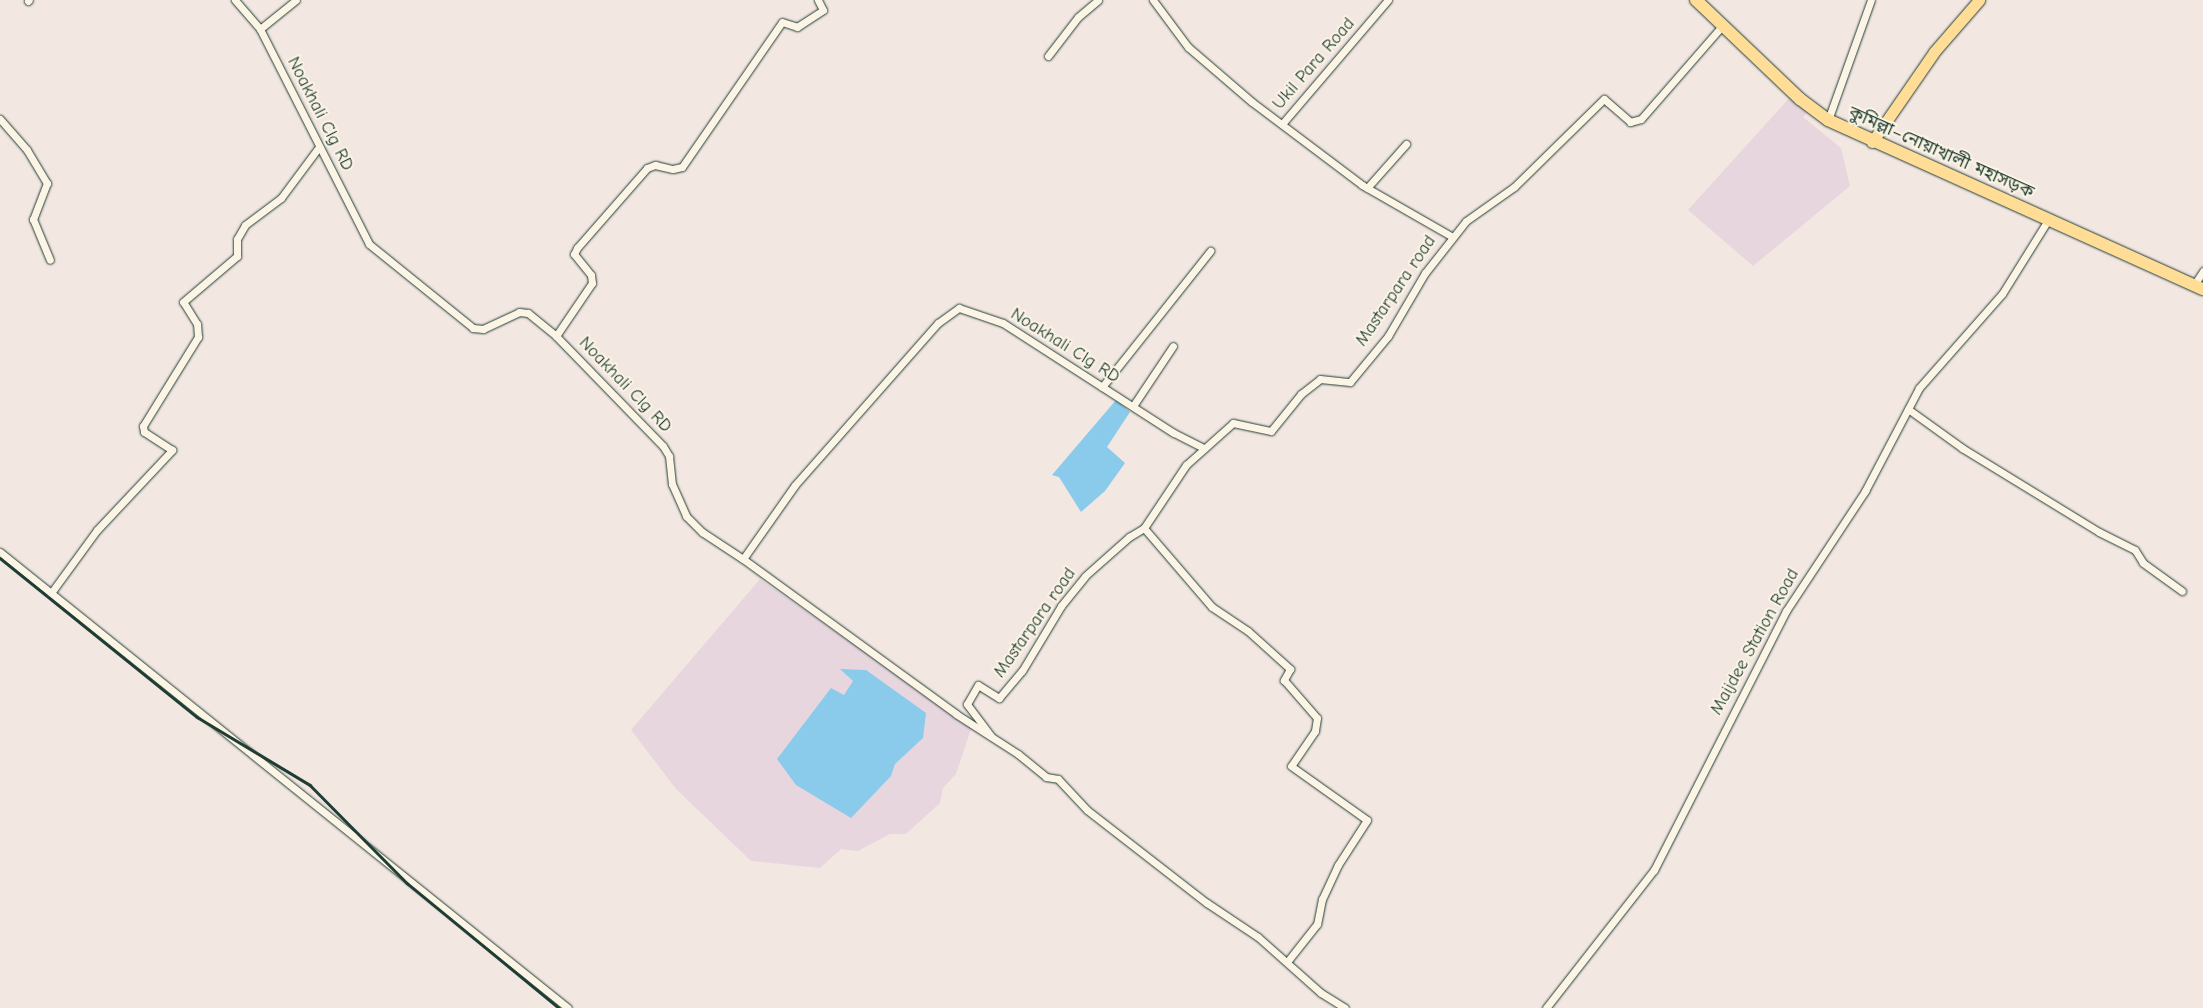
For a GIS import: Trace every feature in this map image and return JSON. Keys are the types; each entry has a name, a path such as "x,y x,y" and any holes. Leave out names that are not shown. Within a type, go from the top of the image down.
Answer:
{"highway":[{"name":"কুমিল্লা–নোয়াখালী মহাসড়ক","path":"1696,0 1722,26 1828,120 1872,142 2198,287"}],"main road":[{"path":"1872,142 1934,52 1980,0"}],"street":[{"name":"Noakhali Clg RD","path":"235,0 260,29 369,244 473,328 483,330 519,312 528,313 556,336 663,446 669,456 672,484 686,516 702,532 743,559 795,484 952,311 959,308 1003,323 1132,406 1204,448"},
{"path":"260,29 296,0"},
{"path":"556,336 592,283 591,275 574,254 576,248 647,168 655,165 673,169 682,167 698,140 782,22 797,28 823,10 818,0"},
{"path":"1048,56 1078,17 1098,0"},
{"path":"1153,0 1188,47 1282,124 1367,188 1451,236"},
{"name":"Ukil Para Road","path":"1282,124 1388,0"},
{"path":"1828,120 1871,0"},
{"name":"Mastarpara road","path":"991,736 967,704 978,686 999,698 1022,671 1041,634 1085,576 1129,537 1144,528 1186,465 1233,423 1271,431 1301,394 1320,379 1350,382 1388,336 1451,236 1466,221 1527,176 1604,99 1630,122 1641,119 1722,26"},
{"path":"0,119 27,150 47,183 33,219 50,260"},
{"path":"1367,188 1406,144"},
{"path":"51,593 97,530 172,450 144,432 144,426 198,337 197,324 183,302 237,256 236,240 245,225 281,198 319,147"},
{"name":"Maijdee Station Road","path":"1546,1008 1654,870 1786,611 1865,491 1919,388 2002,294 2048,220"},
{"path":"1102,387 1210,251"},
{"path":"2198,287 2203,271"},
{"path":"1132,406 1173,346"},
{"path":"1908,409 1970,453 2099,532 2135,550 2143,563 2182,591"},
{"path":"1144,528 1212,607 1248,631 1290,669 1284,680 1317,718 1315,731 1291,766 1367,820 1330,882 1322,900 1317,924 1287,962"},
{"path":"0,552 568,1008"},
{"path":"743,559 1046,777 1058,779 1087,810 1207,903 1258,937 1321,993 1345,1008"}],"shaded area":[{"path":"1792,95 1810,109 1803,117 1841,148 1850,186 1753,266 1688,210"},
{"path":"760,579 972,726 956,774 943,788 940,803 906,834 890,834 858,851 841,849 820,868 751,861 676,789 631,730"}],"water":[{"path":"1116,400 1130,412 1107,447 1125,463 1105,491 1081,512 1059,477 1052,475"},
{"path":"840,669 866,670 926,713 923,738 895,764 891,776 851,818 796,785 777,759 831,688 844,695 853,681"}],"railway":[{"path":"0,558 197,717 310,785 407,883 559,1008"}]}
